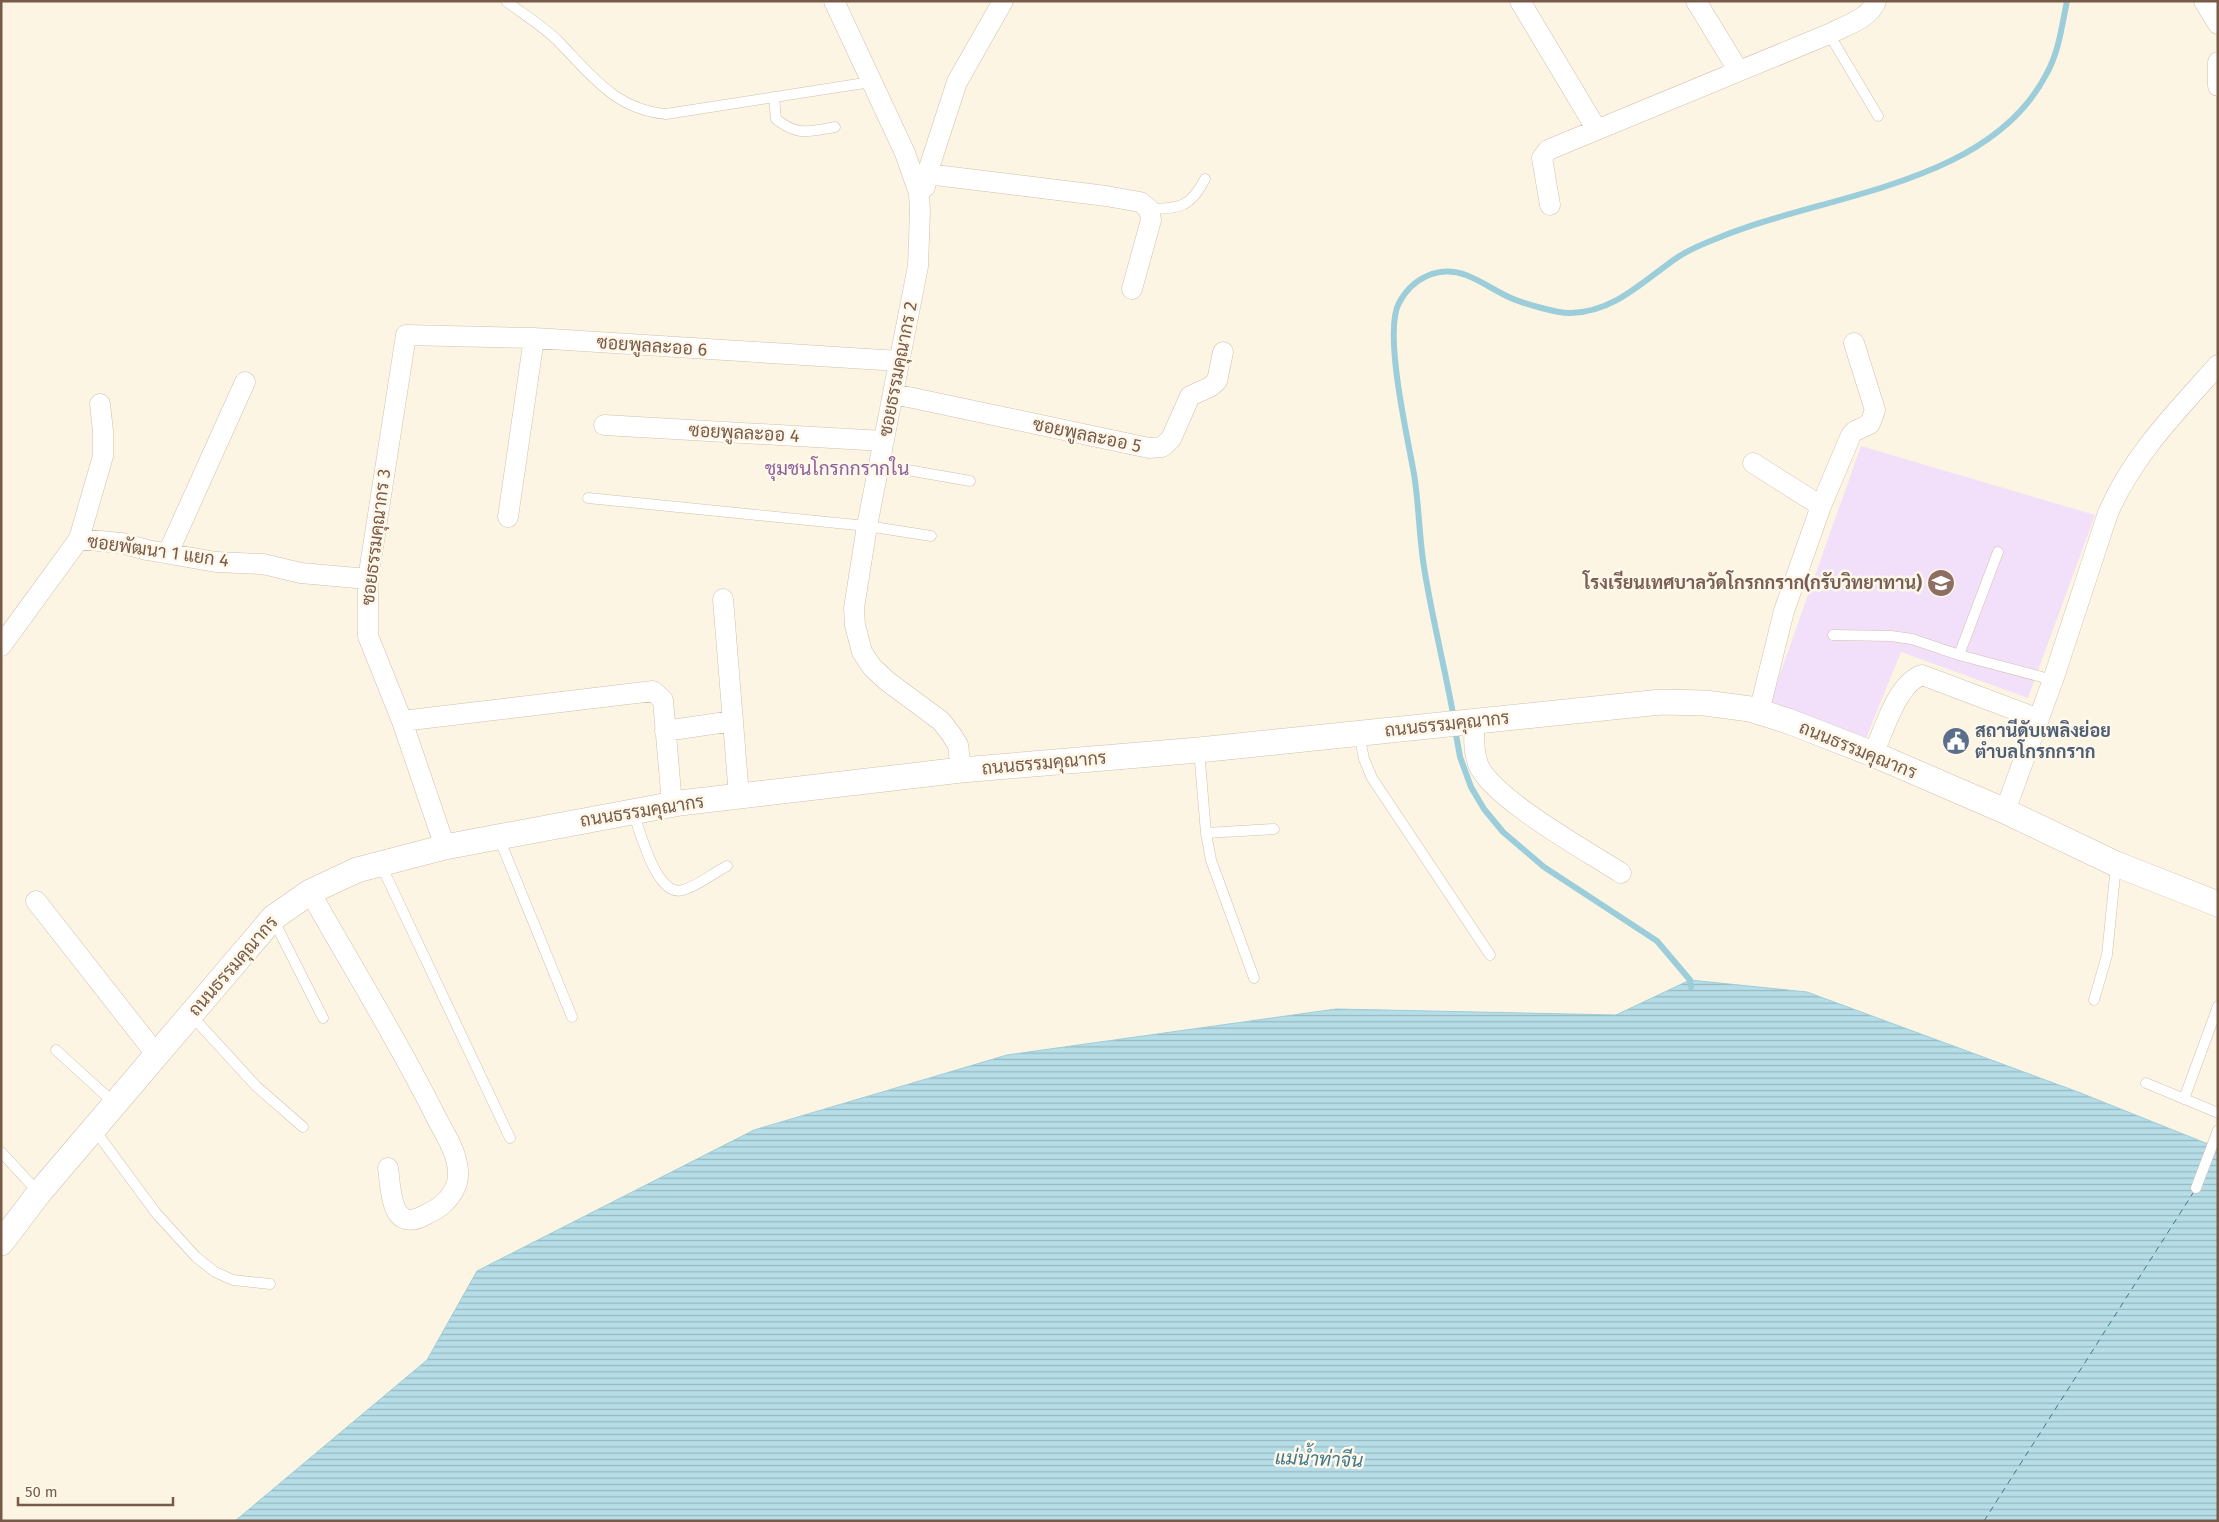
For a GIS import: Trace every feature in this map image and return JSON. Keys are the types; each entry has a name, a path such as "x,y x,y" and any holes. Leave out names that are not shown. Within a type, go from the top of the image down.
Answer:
{"street":[{"name":"ซอยธรรมคุณากร 2","path":"834,1 913,173 919,193 920,221 918,266 867,526 854,608 855,625 862,652 872,667 887,681 941,722 951,734 958,745 961,770"},
{"path":"920,221 927,174 957,82 1003,1"},
{"path":"1520,1 1597,130"},
{"path":"1696,1 1738,70"},
{"path":"1550,205 1542,158 1548,150 1829,34 1865,15 1874,7 1876,1"},
{"path":"2204,1 2218,24"},
{"path":"2218,62 2218,86"},
{"path":"927,174 1106,196 1140,202 1149,209 1151,220 1132,289"},
{"name":"ซอยพูลละออ 6","path":"406,336 534,338 899,361"},
{"name":"ซอยธรรมคุณากร 3","path":"406,336 368,579 368,636 402,721 445,847"},
{"path":"508,517 534,338"},
{"path":"1758,712 1784,612 1821,506 1851,435 1870,424 1875,410 1854,343"},
{"name":"ซอยพูลละออ 5","path":"894,394 1149,448 1162,447 1171,439 1190,396 1210,387 1217,381 1223,352"},
{"path":"2005,812 2053,680 2116,494 2144,450 2218,365"},
{"path":"168,554 246,382"},
{"path":"79,539 103,456 104,431 100,404"},
{"name":"ซอยพูลละออ 4","path":"604,425 884,441"},
{"path":"1753,463 1821,506"},
{"name":"ซอยพัฒนา 1 แยก 4","path":"1,646 79,539 121,543 168,554 216,562 263,564 301,573 368,579"},
{"path":"723,598 739,796"},
{"path":"1874,754 1903,688 1912,678 1922,675 2039,719"},
{"path":"402,721 653,691 663,700 672,804"},
{"name":"ถนนธรรมคุณากร","path":"1,1243 38,1193 273,918 310,892 357,870 445,847 672,804 961,770 1199,750 1661,702 1705,703 1758,712 1874,754 2116,864 2218,904"},
{"path":"665,730 733,721"},
{"path":"1470,722 1478,765 1490,783 1508,800 1621,873"},
{"path":"310,892 406,1056 452,1150 458,1172 455,1188 449,1198 438,1208 414,1221 404,1219 395,1211 388,1168"},
{"path":"36,901 156,1054"}],"lane":[{"path":"506,1 557,40 605,90 636,108 650,113 666,114 871,82"},
{"path":"1829,34 1878,116"},
{"path":"774,98 776,119 788,128 799,132 836,127"},
{"path":"1149,209 1177,208 1188,203 1198,193 1205,179"},
{"path":"879,465 970,481"},
{"path":"588,498 867,526 931,536"},
{"path":"1959,656 1998,552"},
{"path":"1834,635 1878,635 1912,639 1959,656 2053,680"},
{"path":"1359,734 1364,758 1372,778 1490,955"},
{"path":"1199,750 1206,833 1211,860 1254,978"},
{"path":"633,811 650,859 663,883 672,890 682,890 727,866"},
{"path":"1206,833 1274,829"},
{"path":"499,838 572,1017"},
{"path":"380,864 510,1138"},
{"path":"2094,1000 2107,955 2116,864"},
{"path":"273,918 323,1018"},
{"path":"2184,1099 2218,1006"},
{"path":"190,1014 256,1086 303,1126"},
{"path":"56,1050 114,1103"},
{"path":"2146,1083 2218,1113"},
{"path":"93,1128 156,1213 196,1257 215,1272 233,1280 270,1284"},
{"path":"2196,1188 2218,1130"},
{"path":"1,1152 38,1193"}],"shaded area":[{"name":"โรงเรียนเทศบาลวัดโกรกกราก(กรับวิทยาทาน)","path":"1861,446 2095,515 2028,698 1901,652 1866,738 1770,702"}],"water":[{"name":"แม่น้ำท่าจีน","path":"1690,980 1807,992 2078,1092 2218,1148 2218,1521 235,1521 427,1360 477,1271 754,1130 1007,1055 1336,1009 1616,1015"}],"waterway":[{"path":"1454,719 1424,567 1416,486 1402,412 1395,361 1395,317 1399,303 1405,294 1411,287 1427,276 1436,273 1456,272 1472,277 1511,298 1532,305 1565,313 1587,311 1615,301 1641,285 1678,257 1708,242 1760,223 1900,181 1946,163 1986,140 2021,111 2051,65 2060,38 2067,1"},
{"path":"1455,729 1460,757 1471,787 1484,809 1503,832 1544,867 1657,941 1690,980 1691,987"}],"ferry route":[{"path":"1984,1521 2193,1193"}],"place":[{"name":"โรงเรียนเทศบาลวัดโกรกกราก(กรับวิทยาทาน)","path":"1941,583"},
{"name":"สถานีดับเพลิงย่อย ตำบลโกรกกราก","path":"1956,741"}],"district":[{"name":"ชุมชนโกรกกรากใน","path":"837,468"}]}
